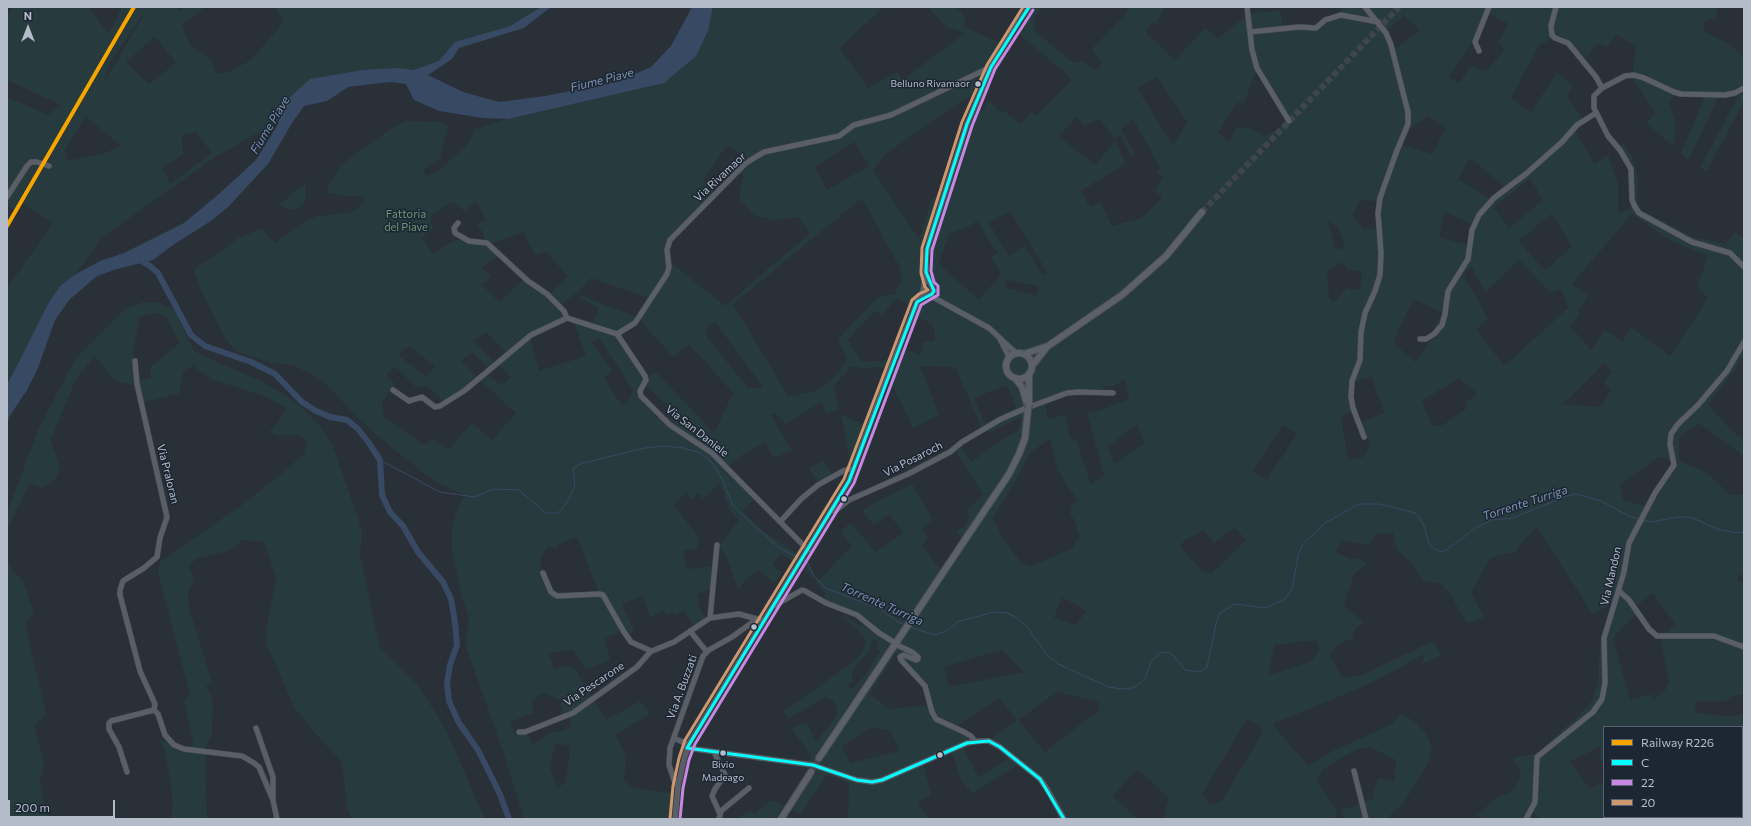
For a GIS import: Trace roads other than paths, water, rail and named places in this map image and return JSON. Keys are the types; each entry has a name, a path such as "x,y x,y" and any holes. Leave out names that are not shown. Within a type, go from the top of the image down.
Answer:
{"main road":[{"path":"1027,407 1022,387 1015,378 1008,374 1006,369 1006,361 1009,357 1016,353 1024,354 1048,346 1085,322 1145,276 1166,256 1202,212"},
{"path":"819,758 899,643 917,612 1015,464 1025,438 1029,374 1032,366 1048,346"},
{"path":"1024,354 1030,359 1032,366"},
{"path":"1015,378 1023,378 1029,374"},
{"path":"781,819 811,772"}],"street":[{"path":"926,292 926,256 929,242 967,124 991,67 1029,7"},
{"path":"1247,7 1253,56 1259,73 1290,121"},
{"path":"1364,437 1352,402 1352,380 1360,360 1361,332 1365,313 1375,292 1380,275 1382,253 1378,213 1380,198 1408,124 1408,112 1394,53 1386,33 1365,7"},
{"path":"1479,51 1476,45 1476,39 1489,7"},
{"path":"1556,7 1551,26 1552,35 1555,38 1568,43 1596,77 1602,88"},
{"path":"1250,32 1299,26 1316,28 1326,20 1341,15 1378,22"},
{"name":"Via Rivamaor","path":"617,334 635,323 667,274 670,267 667,250 670,240 746,163 764,152 839,136 854,125 891,115 991,67"},
{"path":"1744,88 1738,92 1725,95 1682,94 1634,75 1625,76 1602,88 1594,96 1593,100 1596,113 1608,136 1620,150 1631,169 1632,200 1634,207 1639,213 1692,242 1730,254 1744,267"},
{"path":"1420,338 1426,338 1434,334 1442,325 1448,291 1468,259 1472,230 1479,215 1494,198 1562,142 1577,125 1596,113"},
{"path":"7,197 31,162 37,162 49,166"},
{"path":"458,223 454,229 455,232 469,241 487,243 528,281 547,294 564,311 567,318"},
{"path":"926,272 930,284 942,302"},
{"path":"675,819 678,786 688,747 808,550 853,470 917,302 926,292 930,284"},
{"path":"926,292 934,291"},
{"path":"926,292 982,323 1016,353"},
{"path":"393,390 409,402 422,396 435,406 440,406 464,391 531,335 567,318 617,334"},
{"name":"Via San Daniele","path":"617,334 645,376 646,380 640,391 641,396 670,425 712,453 808,550"},
{"path":"997,335 1009,357"},
{"name":"Via Mandon","path":"1526,819 1535,802 1537,757 1593,712 1602,699 1605,683 1604,638 1619,592 1629,543 1637,525 1655,493 1674,465 1670,444 1671,434 1678,424 1698,405 1726,372 1744,342"},
{"name":"Via Praloran","path":"135,361 137,384 167,517 160,538 157,557 123,582 120,590 140,671 154,700 154,710 158,714 165,735 174,745 184,749 242,756 254,763 259,767 273,800 277,819"},
{"name":"Via Posaroch","path":"831,510 835,511 849,500 908,474 950,452 962,442 1001,419 1027,407 1073,392 1113,393"},
{"path":"780,522 801,499 818,484 843,470 853,470"},
{"path":"717,545 710,618 739,614 764,621"},
{"path":"543,573 551,592 557,596 603,595 631,642 651,651"},
{"path":"774,606 802,590 826,603 857,615 879,633 892,641"},
{"path":"1619,592 1629,600 1649,629 1657,636 1714,636 1744,647"},
{"name":"Via Pescarone","path":"519,732 525,732 573,713 637,667 651,651 674,642 710,618"},
{"name":"Via A. Buzzati","path":"678,786 675,783 669,765 670,748 703,656 757,619"},
{"path":"689,632 707,652"},
{"path":"899,643 918,657 918,660 916,660 904,654 900,657 901,660 925,686 932,712 936,719 964,732 976,741"},
{"path":"127,772 119,747 109,729 109,723 154,710"},
{"name":"Via Praloran","path":"256,728 273,777 273,800"},
{"path":"674,738 688,747 714,752 813,765 857,780 872,782 882,780 962,745 976,741 989,741 996,744 1031,771 1047,788 1064,819"},
{"path":"714,752 725,775 712,796 719,817 749,788"},
{"path":"1354,771 1366,819"}],"water":[{"path":"541,7 551,7 524,28 459,48 452,59 428,75 463,92 499,102 545,96 616,82 651,67 671,46 692,7 713,7 708,31 696,56 664,83 508,119 483,118 439,111 414,100 406,84 390,82 348,87 327,101 304,106 292,123 268,164 228,207 211,221 173,245 153,260 117,269 97,276 69,300 55,320 38,368 27,390 9,417 7,425 7,385 48,304 60,286 76,274 100,261 124,253 184,223 256,160 278,124 280,117 276,114 277,109 310,79 363,70 397,68 413,70 439,61 455,42 510,26"}],"waterway":[{"path":"138,259 158,273 191,335 205,346 251,362 275,374 302,402 316,411 330,417 347,420 358,429 369,443 380,460 382,495 390,512 403,526 418,552 443,582 451,599 457,645 450,665 447,683 449,701 459,723 478,750 499,792 509,819"},
{"name":"Torrente Turriga","path":"380,460 440,492 475,497 493,489 519,490 546,513 558,513 567,502 575,487 573,468 583,463 645,448 664,446 683,448 698,452 707,458 713,464 722,479 733,506 779,548 799,558"},
{"name":"Torrente Turriga","path":"910,627 935,635 948,630 957,622 994,612 1007,613 1016,617 1028,628 1047,655 1058,664 1109,687 1121,689 1132,688 1138,685 1145,678 1151,661 1162,652 1169,653 1174,656 1185,670 1200,672 1207,667 1216,624 1220,613 1235,604 1265,608 1284,600 1292,589 1298,556 1303,544 1325,523 1359,504 1379,504 1415,513 1424,526 1429,543 1434,549 1442,552 1477,527 1492,520 1513,518 1566,496 1576,494 1601,501 1631,517 1639,519"},
{"name":"Torrente Turriga","path":"1643,520 1651,522 1678,517 1691,517 1717,529 1736,533 1744,532"},
{"name":"Torrente Turriga","path":"803,560 807,562 814,576 826,588 880,609 898,622 905,625"}],"tunnel":[{"path":"1202,212 1399,7"},
{"path":"811,772 819,758"}],"rail line":[{"name":"R226","path":"7,226 134,7"}],"place":[{"name":"Belluno Rivamaor","path":"978,84"},
{"name":"Bivio Madeago","path":"723,753"}],"water label":[{"name":"Fiume Piave","path":"602,80"},
{"name":"Fiume Piave","path":"270,125"}],"park label":[{"name":"Fattoria del Piave","path":"406,220"}]}
